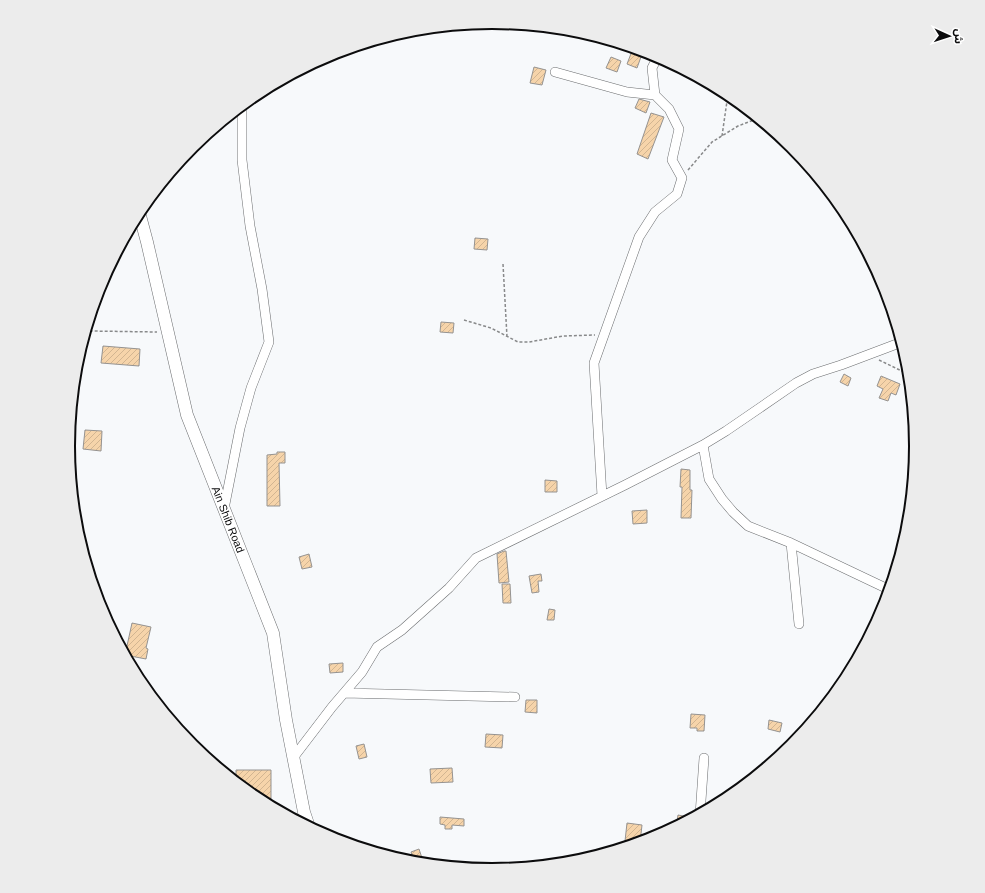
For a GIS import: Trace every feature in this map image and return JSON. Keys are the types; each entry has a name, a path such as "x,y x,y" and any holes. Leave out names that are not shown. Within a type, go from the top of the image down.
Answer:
{"main road":[{"name":"Ain Shib Road","path":"141,221 187,415 273,633 286,720 307,820"}],"street":[{"path":"654,95 652,68 655,62"},
{"path":"555,72 627,92 654,95 669,109 678,129 672,160 682,178 677,194 656,212 639,238 594,362 602,496"},
{"path":"224,509 240,428 251,388 268,342 262,289 250,226 242,160 242,112"},
{"path":"293,758 362,672 377,647 402,630 449,588 476,558 702,445 732,427 796,383 813,374 870,355 897,344"},
{"path":"702,445 709,479 722,499 748,526 791,543 885,588"},
{"path":"791,543 799,624"},
{"path":"344,693 515,697"},
{"path":"700,808 704,758"}],"path":[{"path":"722,136 727,101"},
{"path":"682,178 712,142 738,126 753,120"},
{"path":"503,264 507,337"},
{"path":"464,320 491,328 518,342 529,342 564,336 604,334"},
{"path":"91,331 127,330 168,332"},
{"path":"870,355 903,371"}],"building":[{"path":"631,53 641,57 637,68 627,64"},
{"path":"611,57 621,61 617,72 606,68"},
{"path":"534,67 546,70 542,85 530,83"},
{"path":"639,99 650,102 646,113 635,108"},
{"path":"651,113 664,117 648,159 637,154"},
{"path":"475,238 488,239 487,250 474,249"},
{"path":"441,322 454,323 453,333 440,332"},
{"path":"103,346 140,349 139,366 101,363"},
{"path":"844,374 851,378 848,386 840,382"},
{"path":"881,376 900,384 896,395 891,393 888,401 879,398 883,389 877,386"},
{"path":"85,430 102,431 101,451 83,449"},
{"path":"277,452 285,452 285,463 279,463 280,506 267,506 267,455 277,454"},
{"path":"681,469 690,470 690,490 692,490 691,518 681,518"},
{"path":"545,480 557,481 557,492 545,492"},
{"path":"647,510 647,523 633,524 632,511"},
{"path":"506,551 509,582 499,583 497,554"},
{"path":"309,554 312,567 302,569 299,557"},
{"path":"541,574 542,581 538,581 539,592 532,593 529,576"},
{"path":"502,584 510,584 511,603 503,603"},
{"path":"549,609 555,610 554,620 547,620"},
{"path":"132,623 151,627 146,648 148,649 146,659 132,656 127,647"},
{"path":"343,663 343,672 330,673 329,664"},
{"path":"526,700 537,700 537,713 525,712"},
{"path":"691,714 705,715 704,731 697,731 697,728 690,728"},
{"path":"769,720 782,723 780,732 768,729"},
{"path":"486,734 503,735 502,748 485,747"},
{"path":"364,744 367,757 359,759 356,746"},
{"path":"452,768 453,782 431,783 430,769"},
{"path":"236,770 271,770 271,800 261,794 236,776"},
{"path":"678,815 685,816 677,821"},
{"path":"440,817 464,819 464,826 452,825 452,829 445,829 445,825 440,824"},
{"path":"627,823 642,825 641,837 628,841 625,841"},
{"path":"419,849 422,858 413,856 411,852"}]}
